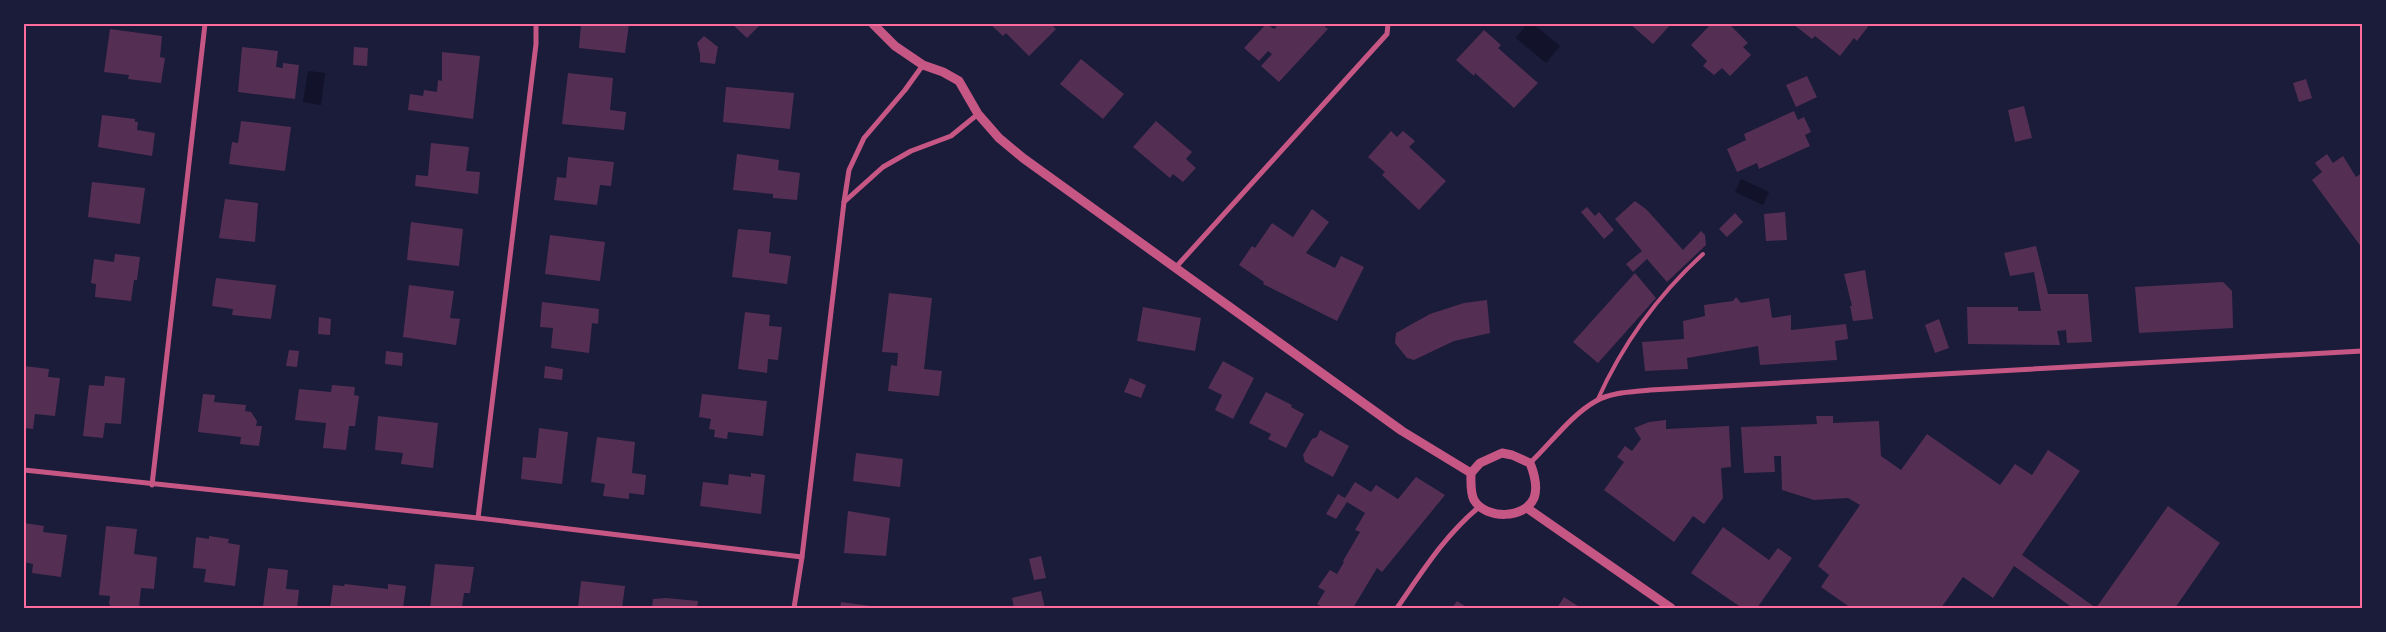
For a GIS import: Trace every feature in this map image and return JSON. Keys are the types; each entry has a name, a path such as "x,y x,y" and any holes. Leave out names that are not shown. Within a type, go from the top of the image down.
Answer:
{"street":[{"path":"152,485 206,24"},
{"path":"478,518 536,44 536,24"},
{"path":"873,24 895,46 923,65 943,72 959,81 978,114 998,138 1023,158 1402,431 1470,473"},
{"path":"1176,267 1387,34 1388,24"},
{"path":"794,608 802,557 844,202 850,170 864,138 905,90 923,65"},
{"path":"844,202 883,167 911,151 951,136 978,114"},
{"path":"1530,463 1580,413 1597,400 1615,394 1650,390 2362,350"},
{"path":"1502,453 1530,463 1535,484 1534,496 1527,508 1513,514 1496,514 1479,507 1474,500 1471,490 1470,473 1480,463 1502,453"},
{"path":"24,470 478,518 802,557"},
{"path":"1397,608 1436,552 1462,522 1479,507"},
{"path":"1527,508 1671,608"}],"lane":[{"path":"1597,400 1612,368 1630,340 1679,276 1703,254"}],"shaded area":[{"path":"1527,24 1533,24 1560,46 1546,63 1516,38"},
{"path":"308,71 325,73 321,105 303,102"},
{"path":"1741,179 1769,192 1763,205 1735,192"}],"building":[{"path":"581,24 629,24 625,53 579,48"},
{"path":"732,24 761,24 747,38"},
{"path":"990,24 1051,24 1056,29 1029,56 1006,33 1003,36"},
{"path":"1266,24 1274,29 1279,24 1322,24 1328,29 1279,82 1261,66 1272,54 1268,51 1259,61 1244,48"},
{"path":"1630,24 1671,24 1653,44"},
{"path":"1711,24 1729,24 1748,43 1743,47 1751,55 1730,76 1722,68 1714,75 1703,66 1707,61 1691,45"},
{"path":"1793,24 1870,24 1857,41 1854,38 1840,56 1815,36 1812,39"},
{"path":"110,29 162,36 160,57 165,58 161,83 128,79 129,75 104,72"},
{"path":"1484,30 1501,45 1498,48 1538,83 1514,108 1475,73 1474,76 1456,60"},
{"path":"704,36 718,47 715,64 700,62 697,43"},
{"path":"242,47 278,51 276,67 283,68 283,63 299,65 295,99 238,92"},
{"path":"354,47 368,48 367,66 353,65"},
{"path":"442,52 480,56 473,119 408,110 410,94 423,96 424,90 437,92 438,80 442,81"},
{"path":"1081,59 1124,94 1103,119 1060,84"},
{"path":"568,73 613,78 610,110 626,112 624,130 562,124"},
{"path":"1807,76 1817,97 1796,107 1786,85"},
{"path":"2306,79 2312,98 2299,102 2293,83"},
{"path":"726,87 794,93 790,129 723,122"},
{"path":"2024,106 2032,138 2015,142 2008,110"},
{"path":"1794,111 1798,120 1804,117 1811,132 1805,135 1810,146 1759,169 1757,163 1737,172 1727,149 1746,140 1744,134"},
{"path":"102,115 135,119 135,122 138,122 137,130 155,133 152,156 98,147"},
{"path":"241,121 291,127 285,171 229,164 232,142 238,143"},
{"path":"1156,121 1192,152 1186,159 1196,168 1183,182 1173,174 1170,178 1133,147"},
{"path":"1391,131 1397,137 1403,131 1415,141 1409,147 1446,181 1419,210 1382,175 1385,172 1368,157"},
{"path":"431,143 469,147 466,171 480,172 478,194 415,186 416,175 428,176"},
{"path":"737,154 779,160 778,170 800,173 797,200 773,198 773,194 733,190"},
{"path":"2327,154 2333,163 2343,156 2356,177 2362,173 2362,248 2312,180 2322,172 2315,163"},
{"path":"568,157 614,162 611,186 600,185 597,205 554,200 557,177 566,178"},
{"path":"92,182 145,188 140,224 88,217"},
{"path":"225,199 258,203 255,242 219,238"},
{"path":"1635,201 1647,210 1683,250 1701,231 1705,235 1706,245 1667,282 1647,259 1633,272 1626,264 1642,251 1615,219"},
{"path":"1587,207 1595,216 1599,212 1614,230 1604,239 1581,212"},
{"path":"1312,209 1329,222 1306,253 1335,268 1341,256 1364,267 1337,321 1263,284 1264,282 1239,265 1252,246 1255,248 1272,223 1293,237"},
{"path":"1785,212 1787,240 1766,241 1764,214"},
{"path":"1735,213 1743,222 1727,237 1719,229"},
{"path":"411,222 463,229 459,266 407,260"},
{"path":"738,229 771,232 769,253 791,256 787,284 732,277"},
{"path":"550,235 605,242 600,281 545,274"},
{"path":"2036,246 2048,294 2088,294 2092,342 2067,343 2066,330 2057,331 2060,345 1968,344 1967,307 2018,307 2018,311 2041,311 2034,272 2010,276 2004,253"},
{"path":"115,254 140,257 137,280 134,280 131,301 95,297 96,284 91,283 94,259 114,262"},
{"path":"1865,270 1873,319 1853,321 1850,306 1852,306 1844,274"},
{"path":"1635,273 1656,298 1598,363 1573,342"},
{"path":"216,278 276,285 271,319 232,315 233,309 212,306"},
{"path":"2223,282 2232,291 2233,328 2139,333 2135,287"},
{"path":"409,285 454,291 450,318 460,319 456,345 403,337"},
{"path":"889,293 932,298 924,369 942,371 939,396 888,391 891,365 897,366 898,353 882,352"},
{"path":"1736,297 1741,303 1769,298 1772,318 1791,315 1791,330 1846,324 1848,339 1835,341 1837,360 1760,365 1758,346 1687,358 1688,369 1645,371 1642,342 1684,339 1683,321 1705,316 1704,305 1733,301"},
{"path":"1487,300 1490,333 1454,341 1414,360 1407,358 1395,343 1396,333 1430,314 1464,303"},
{"path":"542,302 599,309 598,324 592,323 589,353 551,348 553,328 540,327"},
{"path":"1143,307 1201,318 1195,351 1137,341"},
{"path":"745,312 770,315 769,326 782,327 778,360 768,359 767,373 738,369"},
{"path":"319,317 331,319 330,335 318,334"},
{"path":"1939,319 1949,348 1935,353 1925,325"},
{"path":"289,350 299,351 297,367 286,366"},
{"path":"386,351 403,353 402,366 385,364"},
{"path":"1223,361 1254,378 1233,419 1215,410 1222,395 1208,388"},
{"path":"24,366 49,369 48,377 60,378 55,416 35,414 33,429 24,428"},
{"path":"545,366 563,369 562,380 544,378"},
{"path":"105,376 125,378 121,424 105,423 103,438 83,436 89,385 104,386"},
{"path":"1130,378 1146,385 1141,398 1124,392"},
{"path":"332,385 355,387 354,395 359,396 355,426 349,426 346,450 323,448 326,423 295,420 299,389 331,392"},
{"path":"1266,392 1292,405 1291,407 1304,414 1286,448 1268,439 1271,434 1249,423"},
{"path":"203,394 215,395 214,402 246,405 245,411 251,412 257,421 256,426 262,426 259,446 240,444 241,437 198,432"},
{"path":"702,394 767,401 763,436 728,432 727,439 714,437 715,430 709,429 711,419 699,417"},
{"path":"378,416 438,423 433,468 401,464 403,453 375,450"},
{"path":"1816,416 1833,416 1833,423 1879,421 1881,456 1901,470 1927,434 2000,485 2015,464 2032,475 2048,450 2080,471 2022,555 2096,608 2073,608 2014,566 1993,598 1963,577 1941,608 1851,608 1821,587 1829,575 1818,566 1860,505 1848,498 1814,500 1782,490 1781,456 1774,456 1775,472 1744,473 1741,427 1817,424"},
{"path":"1666,420 1666,429 1729,426 1731,467 1721,468 1723,498 1704,524 1693,516 1674,542 1604,490 1624,462 1617,457 1625,446 1632,451 1641,439 1634,428 1649,422"},
{"path":"539,428 568,432 562,484 521,479 523,457 536,458"},
{"path":"1320,430 1349,446 1333,477 1305,462 1303,455 1312,439 1317,437"},
{"path":"597,437 635,442 632,473 646,475 644,495 629,493 629,499 603,496 605,484 591,482"},
{"path":"856,453 903,459 900,487 853,481"},
{"path":"751,473 765,475 761,514 700,506 703,482 728,485 729,474 751,477"},
{"path":"1416,477 1445,495 1382,572 1377,568 1353,608 1324,608 1317,604 1325,591 1318,587 1330,570 1337,574 1360,532 1355,530 1365,513 1347,502 1336,519 1326,514 1338,494 1345,498 1355,482 1371,492 1376,485 1398,499"},
{"path":"2168,506 2220,543 2175,608 2096,608"},
{"path":"848,511 890,518 886,556 844,553"},
{"path":"24,523 44,526 43,532 67,535 61,577 32,573 33,564 24,562"},
{"path":"106,526 137,529 134,554 157,557 154,589 141,588 139,608 112,608 109,604 110,596 99,595"},
{"path":"1723,527 1769,560 1778,548 1792,558 1757,608 1742,608 1691,573"},
{"path":"209,536 229,539 228,543 240,545 235,586 204,582 206,569 193,568 196,537 209,539"},
{"path":"1041,556 1046,578 1034,580 1029,559"},
{"path":"435,564 474,567 470,593 464,593 462,608 430,608"},
{"path":"268,568 288,570 286,589 299,590 297,608 263,607"},
{"path":"581,581 625,586 622,608 578,608"},
{"path":"345,584 388,589 388,584 406,586 403,608 330,608 333,585 344,586"},
{"path":"1041,591 1045,608 1014,608 1012,598"},
{"path":"1564,597 1581,608 1557,608"},
{"path":"666,598 698,601 697,608 652,608 653,599"},
{"path":"1457,601 1468,608 1452,608"},
{"path":"841,602 878,607 878,608 840,608"}]}
